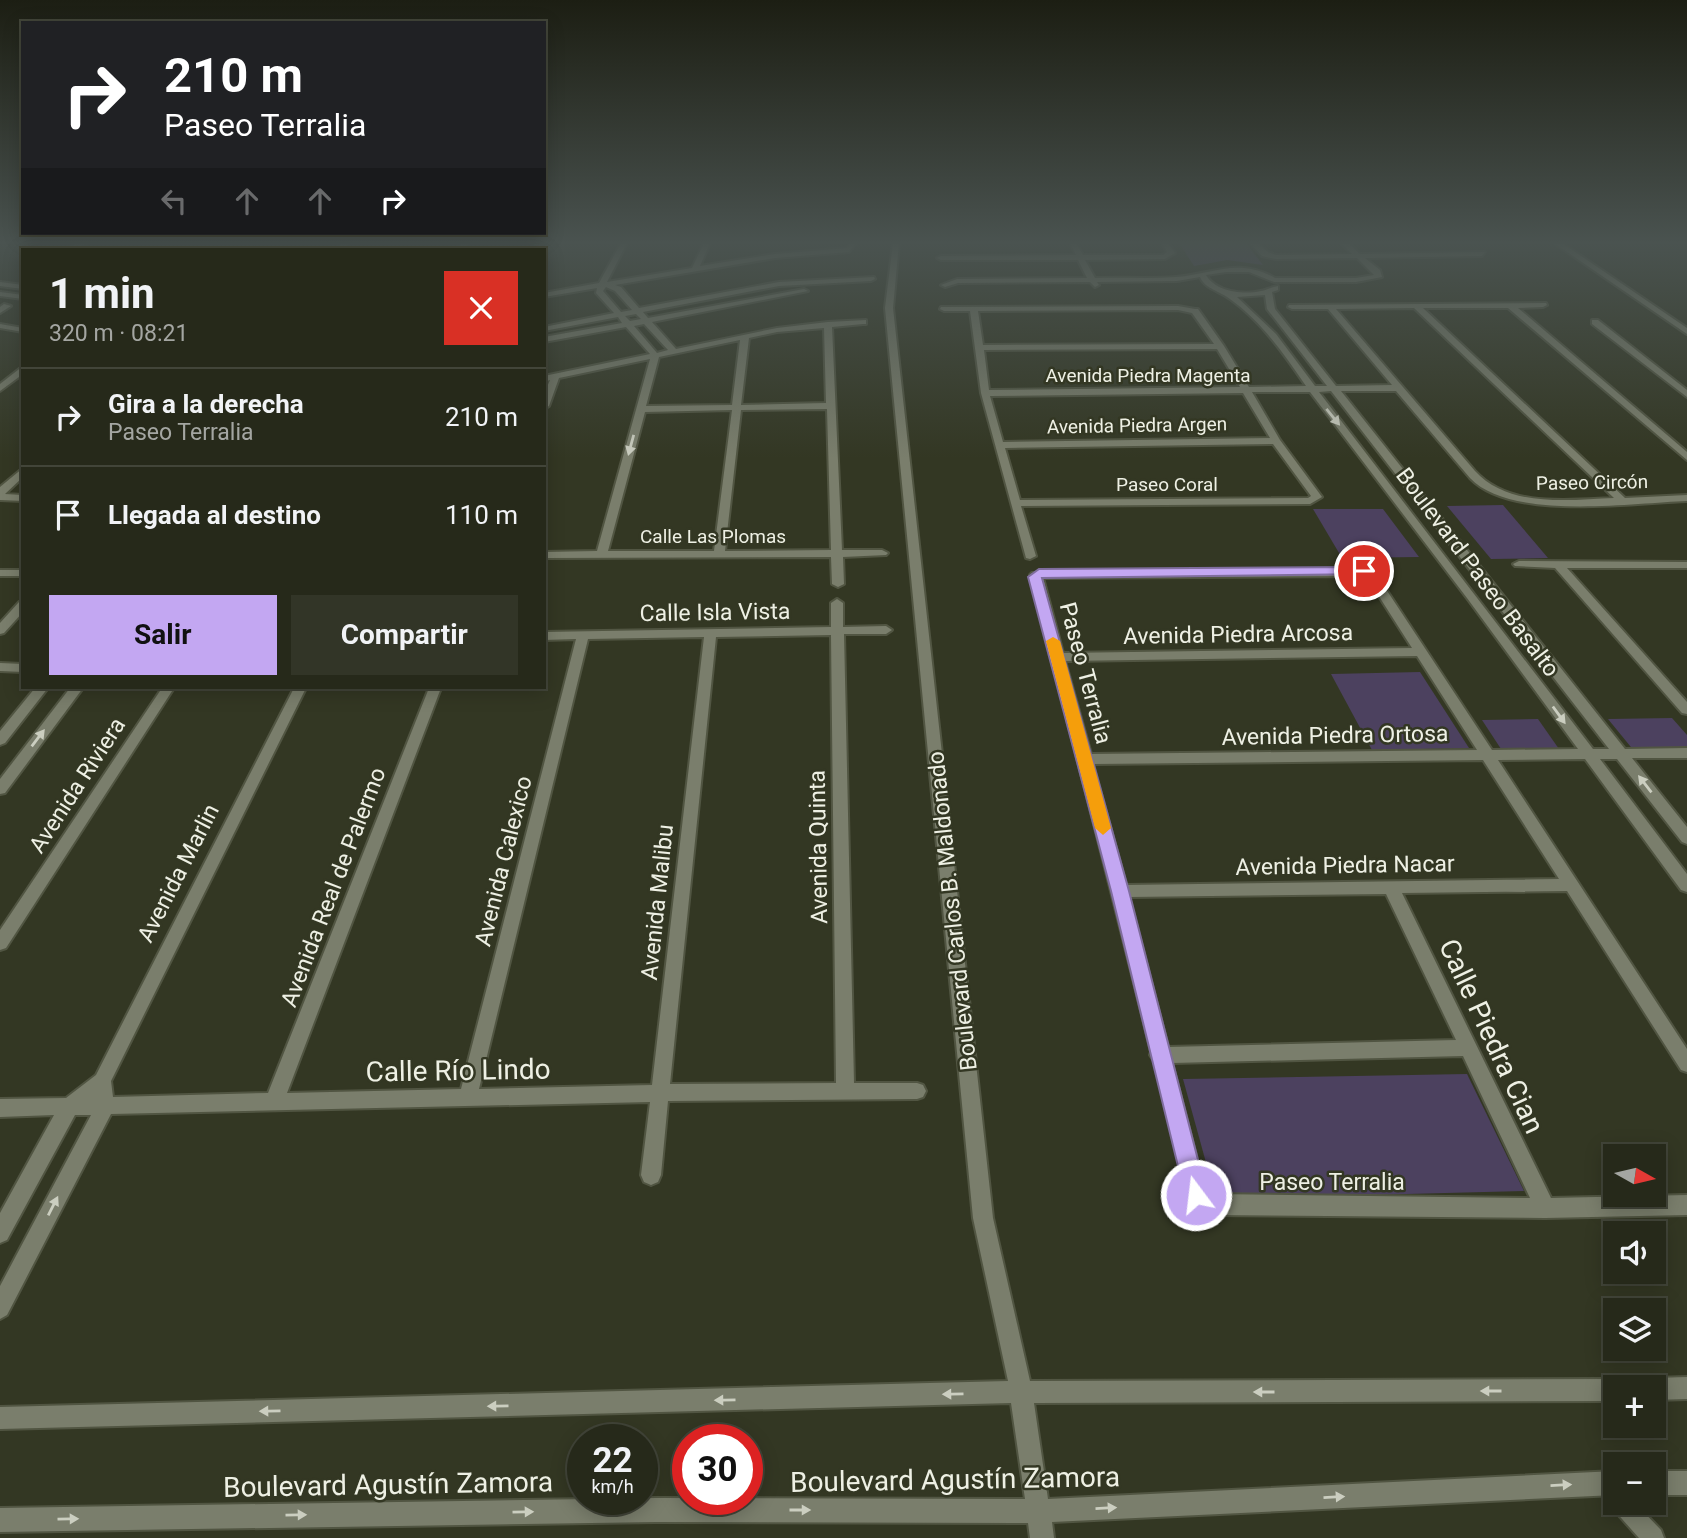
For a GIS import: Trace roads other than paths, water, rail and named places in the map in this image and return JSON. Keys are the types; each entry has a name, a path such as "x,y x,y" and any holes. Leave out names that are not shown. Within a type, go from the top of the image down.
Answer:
{"street":[{"path":"546,330 625,315"},
{"path":"640,315 673,351"},
{"path":"546,340 680,315"},
{"name":"Boulevard Carlos B. Maldonado","path":"890,315 983,1218 1021,1392 1042,1538"},
{"path":"975,315 985,393 1030,556"},
{"path":"1199,315 1276,441"},
{"name":"Boulevard Paseo Basalto","path":"1256,315 1463,584 1687,886"},
{"name":"Boulevard Paseo Basalto","path":"1275,315 1687,838"},
{"path":"1337,315 1398,388"},
{"path":"1425,315 1621,499"},
{"path":"1521,315 1687,457"},
{"path":"1662,315 1687,332"},
{"path":"619,316 655,355"},
{"path":"546,397 550,378 745,337 828,324 863,322"},
{"path":"1595,322 1687,394"},
{"path":"828,324 838,584"},
{"path":"0,326 21,330"},
{"path":"719,553 745,337"},
{"path":"978,348 1220,345"},
{"path":"602,554 655,355"},
{"path":"0,387 21,371"},
{"name":"Avenida Piedra Magenta","path":"985,393 1248,392 1398,388"},
{"name":"Paseo Circón","path":"1398,388 1471,473 1498,494 1536,501 1687,498"},
{"path":"641,409 831,406"},
{"name":"Avenida Piedra Argen","path":"998,445 1276,441"},
{"name":"Paseo Coral","path":"1016,503 1317,499 1317,494 1276,441"},
{"path":"0,495 21,473"},
{"path":"0,495 21,498"},
{"name":"Calle Las Plomas","path":"546,555 882,552"},
{"path":"1519,564 1687,565"},
{"path":"1558,564 1687,710"},
{"path":"0,573 21,573"},
{"name":"Paseo Terralia","path":"1687,1064 1370,573 1039,573 1035,577 1120,891 1196,1195 1202,1202 1212,1205 1545,1208 1687,1205"},
{"name":"Avenida Quinta","path":"837,603 845,1090"},
{"path":"0,630 21,607"},
{"name":"Calle Isla Vista","path":"546,636 886,630"},
{"name":"Avenida Malibu","path":"650,1175 710,634"},
{"name":"Avenida Calexico","path":"468,1098 583,635"},
{"name":"Avenida Piedra Arcosa","path":"1057,657 1420,652"},
{"path":"0,667 21,668"},
{"path":"0,740 41,689"},
{"path":"0,789 76,689"},
{"name":"Avenida Riviera","path":"0,943 167,689"},
{"name":"Avenida Marlin","path":"0,1233 69,1107 103,1081 299,689"},
{"name":"Avenida Real de Palermo","path":"274,1102 435,689"},
{"name":"Avenida Piedra Ortosa","path":"1084,759 1687,753"},
{"name":"Avenida Piedra Nacar","path":"1120,891 1570,885"},
{"name":"Calle Piedra Cian","path":"1391,887 1545,1208"},
{"path":"1159,1055 1470,1048"},
{"path":"0,1308 105,1106 103,1081"},
{"name":"Calle Río Lindo","path":"0,1108 659,1093 917,1091"},
{"path":"1666,1389 1687,1388"},
{"path":"0,1418 1021,1392 1603,1390"},
{"path":"1666,1483 1687,1483"},
{"name":"Boulevard Agustín Zamora","path":"0,1520 656,1510 1038,1511 1603,1488"}],"lane":[{"path":"1632,1515 1653,1538"}]}
